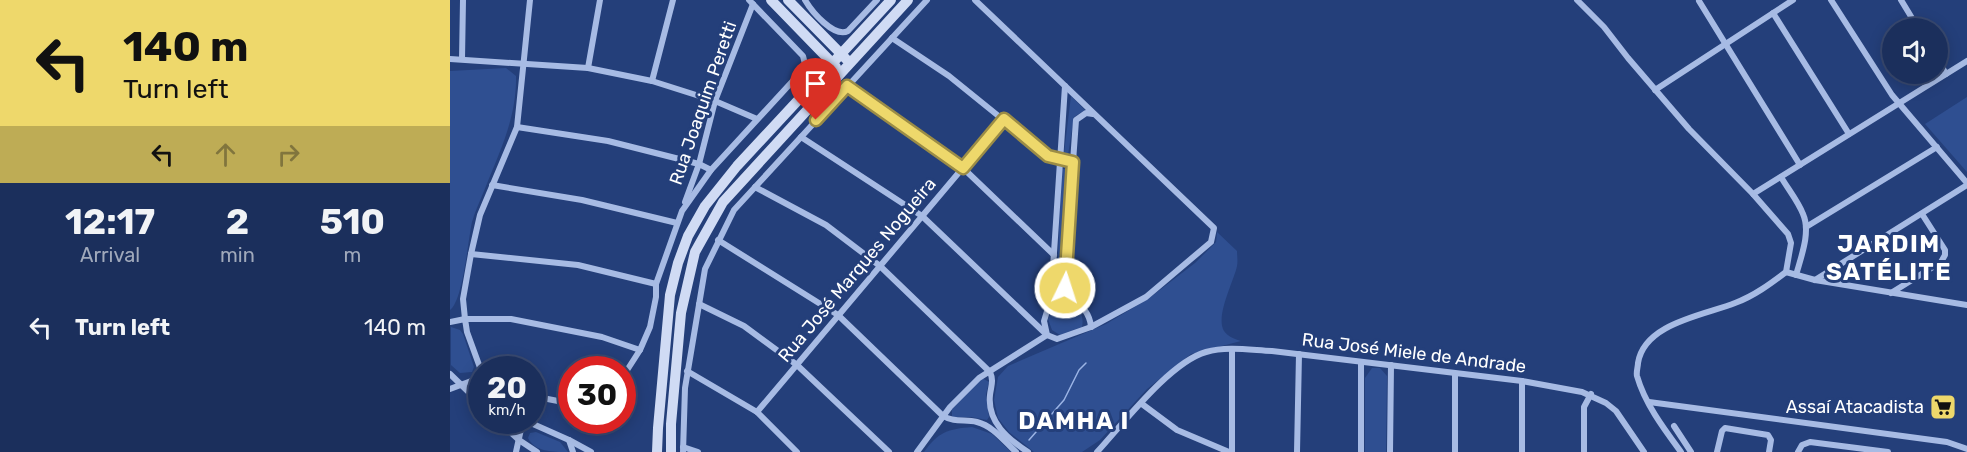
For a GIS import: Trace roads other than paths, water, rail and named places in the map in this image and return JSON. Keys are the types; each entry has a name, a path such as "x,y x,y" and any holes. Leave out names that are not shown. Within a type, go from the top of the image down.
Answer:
{"street":[{"path":"462,0 462,59"},
{"path":"475,356 467,332 464,299 480,215 517,127 530,0"},
{"path":"588,68 600,0"},
{"path":"652,81 673,0"},
{"path":"771,0 842,73"},
{"path":"805,0 834,32 842,34 848,31 876,0"},
{"path":"657,452 670,295 688,236 705,206 737,166 891,0"},
{"path":"671,452 681,314 695,252 723,202 908,0"},
{"path":"698,452 683,449 685,388 705,269 718,240 734,210 927,0"},
{"path":"801,137 922,216 1047,336 1057,339 1091,327 1146,297 1211,242 1214,228 975,0"},
{"path":"1577,0 1604,27 1689,129 1753,194 1788,234 1791,243 1785,272 1763,289 1734,304 1668,327 1650,339 1639,356 1637,375 1663,427 1681,452"},
{"path":"1655,90 1793,0"},
{"path":"1815,280 1967,184 1899,104 1831,0"},
{"path":"1901,0 1912,18"},
{"path":"1699,1 1800,165"},
{"path":"636,356 650,327 656,284 682,211 711,170 801,72 805,64 802,56 751,2"},
{"name":"Rua Joaquim Peretti","path":"682,211 699,164 715,100 751,2"},
{"path":"783,12 790,2 850,64"},
{"path":"1773,13 1849,134"},
{"path":"892,38 949,76 1048,156 1073,162"},
{"path":"450,59 525,62 588,68 652,81 715,100 757,119"},
{"path":"1948,73 1967,61"},
{"path":"1753,194 1930,84"},
{"path":"847,86 963,168 1054,255"},
{"path":"1047,336 1044,321 1051,298 1065,86"},
{"path":"1091,327 1085,309 1065,288 1076,120 1086,113 1095,115"},
{"name":"Rua José Marques Nogueira","path":"757,412 1004,119"},
{"path":"517,127 608,141 699,164 711,170"},
{"path":"1806,227 1937,147"},
{"path":"1781,177 1803,213 1806,227 1796,275"},
{"path":"492,185 582,200 677,223"},
{"path":"755,187 826,225 880,266 990,372 993,379 989,398 993,419 1016,444 1028,452"},
{"path":"1891,293 1941,262 1945,255 1945,249 1922,214"},
{"path":"718,240 838,315 944,416 950,420 974,421 986,425 1016,452"},
{"path":"471,254 578,265 656,284"},
{"path":"1785,272 1815,280 1967,305"},
{"path":"699,304 744,326 797,364 889,452"},
{"path":"450,322 465,319 511,319 602,337 640,350"},
{"path":"917,452 950,407 979,378 1047,336"},
{"path":"1142,404 1177,430 1230,452 1232,349"},
{"name":"Rua José Miele de Andrade","path":"1097,452 1158,385 1205,352 1232,349 1299,354 1522,381 1591,394"},
{"path":"1297,452 1299,354"},
{"path":"1361,452 1362,362"},
{"path":"1390,365 1390,452"},
{"path":"687,371 757,412 797,452"},
{"path":"450,374 468,392"},
{"path":"1455,374 1455,452"},
{"path":"1522,381 1522,452"},
{"path":"450,389 468,382"},
{"path":"1584,452 1584,407 1591,394 1616,411 1644,452"},
{"path":"1649,402 1947,442 1967,449"},
{"path":"1674,426 1691,452"},
{"path":"1717,452 1722,431 1725,428 1768,435 1771,440 1770,452"},
{"path":"546,430 591,452"},
{"path":"512,434 537,452"},
{"path":"516,452 520,434"},
{"path":"569,440 573,452"},
{"path":"1798,452 1802,445 1810,441 1853,450 1888,452"}],"waterway":[{"path":"1029,440 1064,400 1079,370 1086,363"}],"place":[{"name":"Assaí Atacadista","path":"1943,407"}],"district":[{"name":"JARDIM SATÉLITE","path":"1889,258"},
{"name":"DAMHA I","path":"1074,421"}]}
